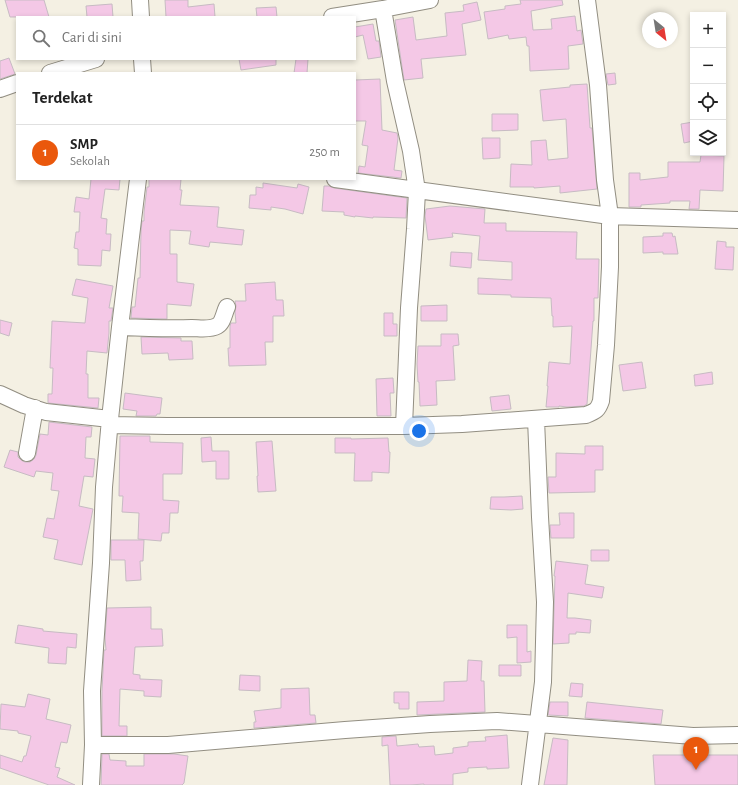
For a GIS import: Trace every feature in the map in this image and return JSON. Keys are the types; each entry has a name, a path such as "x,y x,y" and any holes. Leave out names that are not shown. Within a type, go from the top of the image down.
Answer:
{"street":[{"path":"140,0 141,16"},
{"path":"339,16 383,10 430,0"},
{"path":"0,394 24,405 46,412 110,422 167,426 404,426 536,419 586,415 594,412 598,409 601,401 606,345 610,267 610,216 605,180 598,85 587,0"},
{"path":"383,10 394,81 411,151 417,191 409,308 404,426"},
{"path":"53,72 93,60"},
{"path":"142,60 143,72"},
{"path":"0,89 16,83"},
{"path":"91,785 93,745 92,691 101,563 104,487 120,327 138,180"},
{"path":"342,180 610,216 738,220"},
{"path":"120,327 210,328 219,324 227,307"},
{"path":"27,453 35,408"},
{"path":"530,785 543,682 546,602 540,517 536,419"},
{"path":"93,745 168,745 430,724 497,722 693,736 738,735"}],"building":[{"path":"5,0 44,0 49,16 16,16 10,17"},
{"path":"165,0 188,0 188,7 214,4 215,16 166,16"},
{"path":"520,0 562,0 563,5 531,11 533,30 552,29 551,19 575,16 577,31 581,30 583,44 568,46 569,69 530,71 529,46 527,46 526,37 509,39 508,35 488,39 484,12 505,9 505,6 521,4"},
{"path":"477,2 481,20 462,24 466,55 421,59 423,78 404,80 395,20 413,17 416,40 447,36 445,13 464,11 463,5"},
{"path":"112,4 113,16 87,16 86,6"},
{"path":"276,7 277,16 257,16 256,8"},
{"path":"373,24 376,41 379,41 381,57 368,59 363,35 356,37 356,27"},
{"path":"9,58 15,74 0,79 0,61"},
{"path":"239,60 276,60 276,65 241,70"},
{"path":"296,60 308,60 307,72 294,72"},
{"path":"615,73 616,84 608,85 606,74"},
{"path":"380,79 382,130 397,133 398,138 394,170 402,171 401,178 358,173 359,166 365,167 368,146 362,145 366,121 356,121 356,80"},
{"path":"587,84 597,189 560,193 560,186 534,188 510,187 511,164 532,165 531,141 546,140 548,160 568,158 566,119 543,121 540,90"},
{"path":"492,114 518,114 518,130 492,131"},
{"path":"690,122 690,142 684,143 681,124"},
{"path":"482,138 500,138 500,158 483,159"},
{"path":"701,156 724,156 723,191 700,190 699,209 689,209 690,201 670,201 670,203 629,207 629,173 640,173 640,180 668,177 668,162 700,162"},
{"path":"91,180 120,180 119,190 105,189 101,218 107,219 106,234 111,234 110,251 102,250 101,266 78,265 78,249 74,248 76,232 79,232 80,212 74,212 76,197 89,199"},
{"path":"149,180 181,180 180,190 182,190 180,205 219,207 217,227 244,230 242,245 210,242 209,247 189,244 191,231 170,230 170,254 177,254 177,282 194,284 191,306 167,304 167,319 131,318 132,307 135,307 138,278 140,278 141,231 142,221 144,221 147,187 149,187"},
{"path":"263,183 297,188 298,184 309,187 303,214 271,207 271,210 249,208 250,195 256,195 256,187 263,188"},
{"path":"324,186 407,198 406,218 355,217 344,215 344,212 322,211"},
{"path":"450,206 485,209 484,223 506,223 506,231 577,232 576,259 599,259 598,298 594,298 594,321 587,404 584,406 546,407 549,362 570,364 572,326 553,327 551,298 478,294 478,278 512,280 512,262 478,260 480,236 452,233 453,237 428,240 425,216 426,209"},
{"path":"663,233 672,233 673,237 675,236 678,254 663,254 663,252 643,253 643,237 663,236"},
{"path":"717,241 726,242 726,247 734,247 733,270 715,269"},
{"path":"451,252 472,253 471,268 450,266"},
{"path":"76,279 113,286 109,308 113,308 111,321 109,321 107,353 87,351 86,374 88,374 88,398 99,398 98,408 48,403 48,394 52,394 53,368 50,368 52,321 85,323 88,298 72,295"},
{"path":"275,282 276,300 283,300 284,316 273,316 273,342 265,342 266,365 229,366 228,348 230,348 230,326 231,323 236,323 235,301 246,301 245,284"},
{"path":"447,305 447,321 421,321 421,306"},
{"path":"384,313 393,313 393,324 397,324 397,336 384,336"},
{"path":"0,320 12,323 9,336 0,333"},
{"path":"441,334 458,334 459,345 453,346 455,380 436,381 437,405 420,406 417,364 418,346 441,346"},
{"path":"141,337 181,338 181,341 192,341 193,359 169,360 168,353 142,354"},
{"path":"642,362 646,388 623,391 619,365"},
{"path":"712,372 713,384 695,386 694,375"},
{"path":"393,378 394,393 390,393 391,416 377,416 376,379"},
{"path":"125,393 162,398 160,414 157,414 156,416 136,416 137,411 123,409"},
{"path":"509,395 511,409 492,411 490,397"},
{"path":"49,422 92,427 91,437 86,437 85,458 95,459 93,477 84,476 79,506 93,509 82,565 54,559 58,540 43,537 47,518 54,519 59,491 51,490 53,473 36,471 34,477 4,467 10,450 18,452 18,457 25,462 30,462 34,459 40,434 48,435"},
{"path":"120,436 150,436 150,442 183,443 182,474 163,474 163,500 179,501 178,513 170,513 169,533 162,533 161,541 138,539 139,513 122,512 123,496 119,496"},
{"path":"211,437 212,451 229,451 229,479 216,479 216,461 202,462 201,438"},
{"path":"335,438 388,438 390,452 389,473 372,472 372,481 354,481 355,453 335,453"},
{"path":"272,441 276,491 258,492 256,442"},
{"path":"585,446 603,446 603,470 595,470 595,492 549,493 548,477 556,477 556,453 585,454"},
{"path":"522,496 523,509 490,509 491,497"},
{"path":"559,513 574,513 574,538 551,538 550,525 560,525"},
{"path":"111,540 144,540 143,561 140,561 141,580 126,581 125,560 111,560"},
{"path":"591,550 609,550 609,561 591,561"},
{"path":"556,561 588,565 585,584 604,587 602,598 568,593 567,618 591,620 590,633 576,632 576,634 569,634 569,643 553,644 554,576"},
{"path":"151,607 151,629 162,629 163,646 135,647 133,674 140,675 140,679 162,680 161,697 144,696 144,691 120,689 119,726 127,726 127,736 102,736 102,691 104,650 106,650 105,638 107,608"},
{"path":"18,625 43,629 43,631 77,634 76,648 67,647 66,664 48,663 49,648 15,643"},
{"path":"507,625 527,625 527,652 531,651 531,662 517,663 517,637 507,638"},
{"path":"468,660 482,661 481,681 484,681 485,712 417,715 417,702 444,701 444,682 467,681"},
{"path":"499,665 521,665 521,676 499,676"},
{"path":"240,675 260,676 260,691 239,690"},
{"path":"571,683 583,684 582,697 569,696"},
{"path":"309,688 310,715 315,715 316,723 254,728 254,722 256,722 254,711 281,708 281,689"},
{"path":"394,692 409,692 409,709 399,709 399,703 394,703"},
{"path":"28,694 50,699 46,719 71,725 67,743 61,742 55,767 60,768 57,777 75,785 49,785 0,768 0,755 22,762 24,756 26,756 31,736 18,733 18,731 0,729 1,704 25,707"},
{"path":"550,702 568,702 568,716 548,715"},
{"path":"587,702 663,710 661,724 585,718"},
{"path":"507,735 509,768 468,768 468,772 453,774 453,785 390,785 388,745 382,746 382,737 396,736 397,746 418,744 419,747 434,746 435,755 453,753 453,748 468,746 468,742 486,741 485,737"},
{"path":"553,738 568,740 567,785 544,785"},
{"path":"102,754 109,754 110,760 126,761 126,766 144,766 144,754 174,754 188,756 184,783 182,785 101,785"},
{"path":"653,755 738,755 738,785 655,785"}],"place":[{"name":"SMP","path":"696,770"}]}
